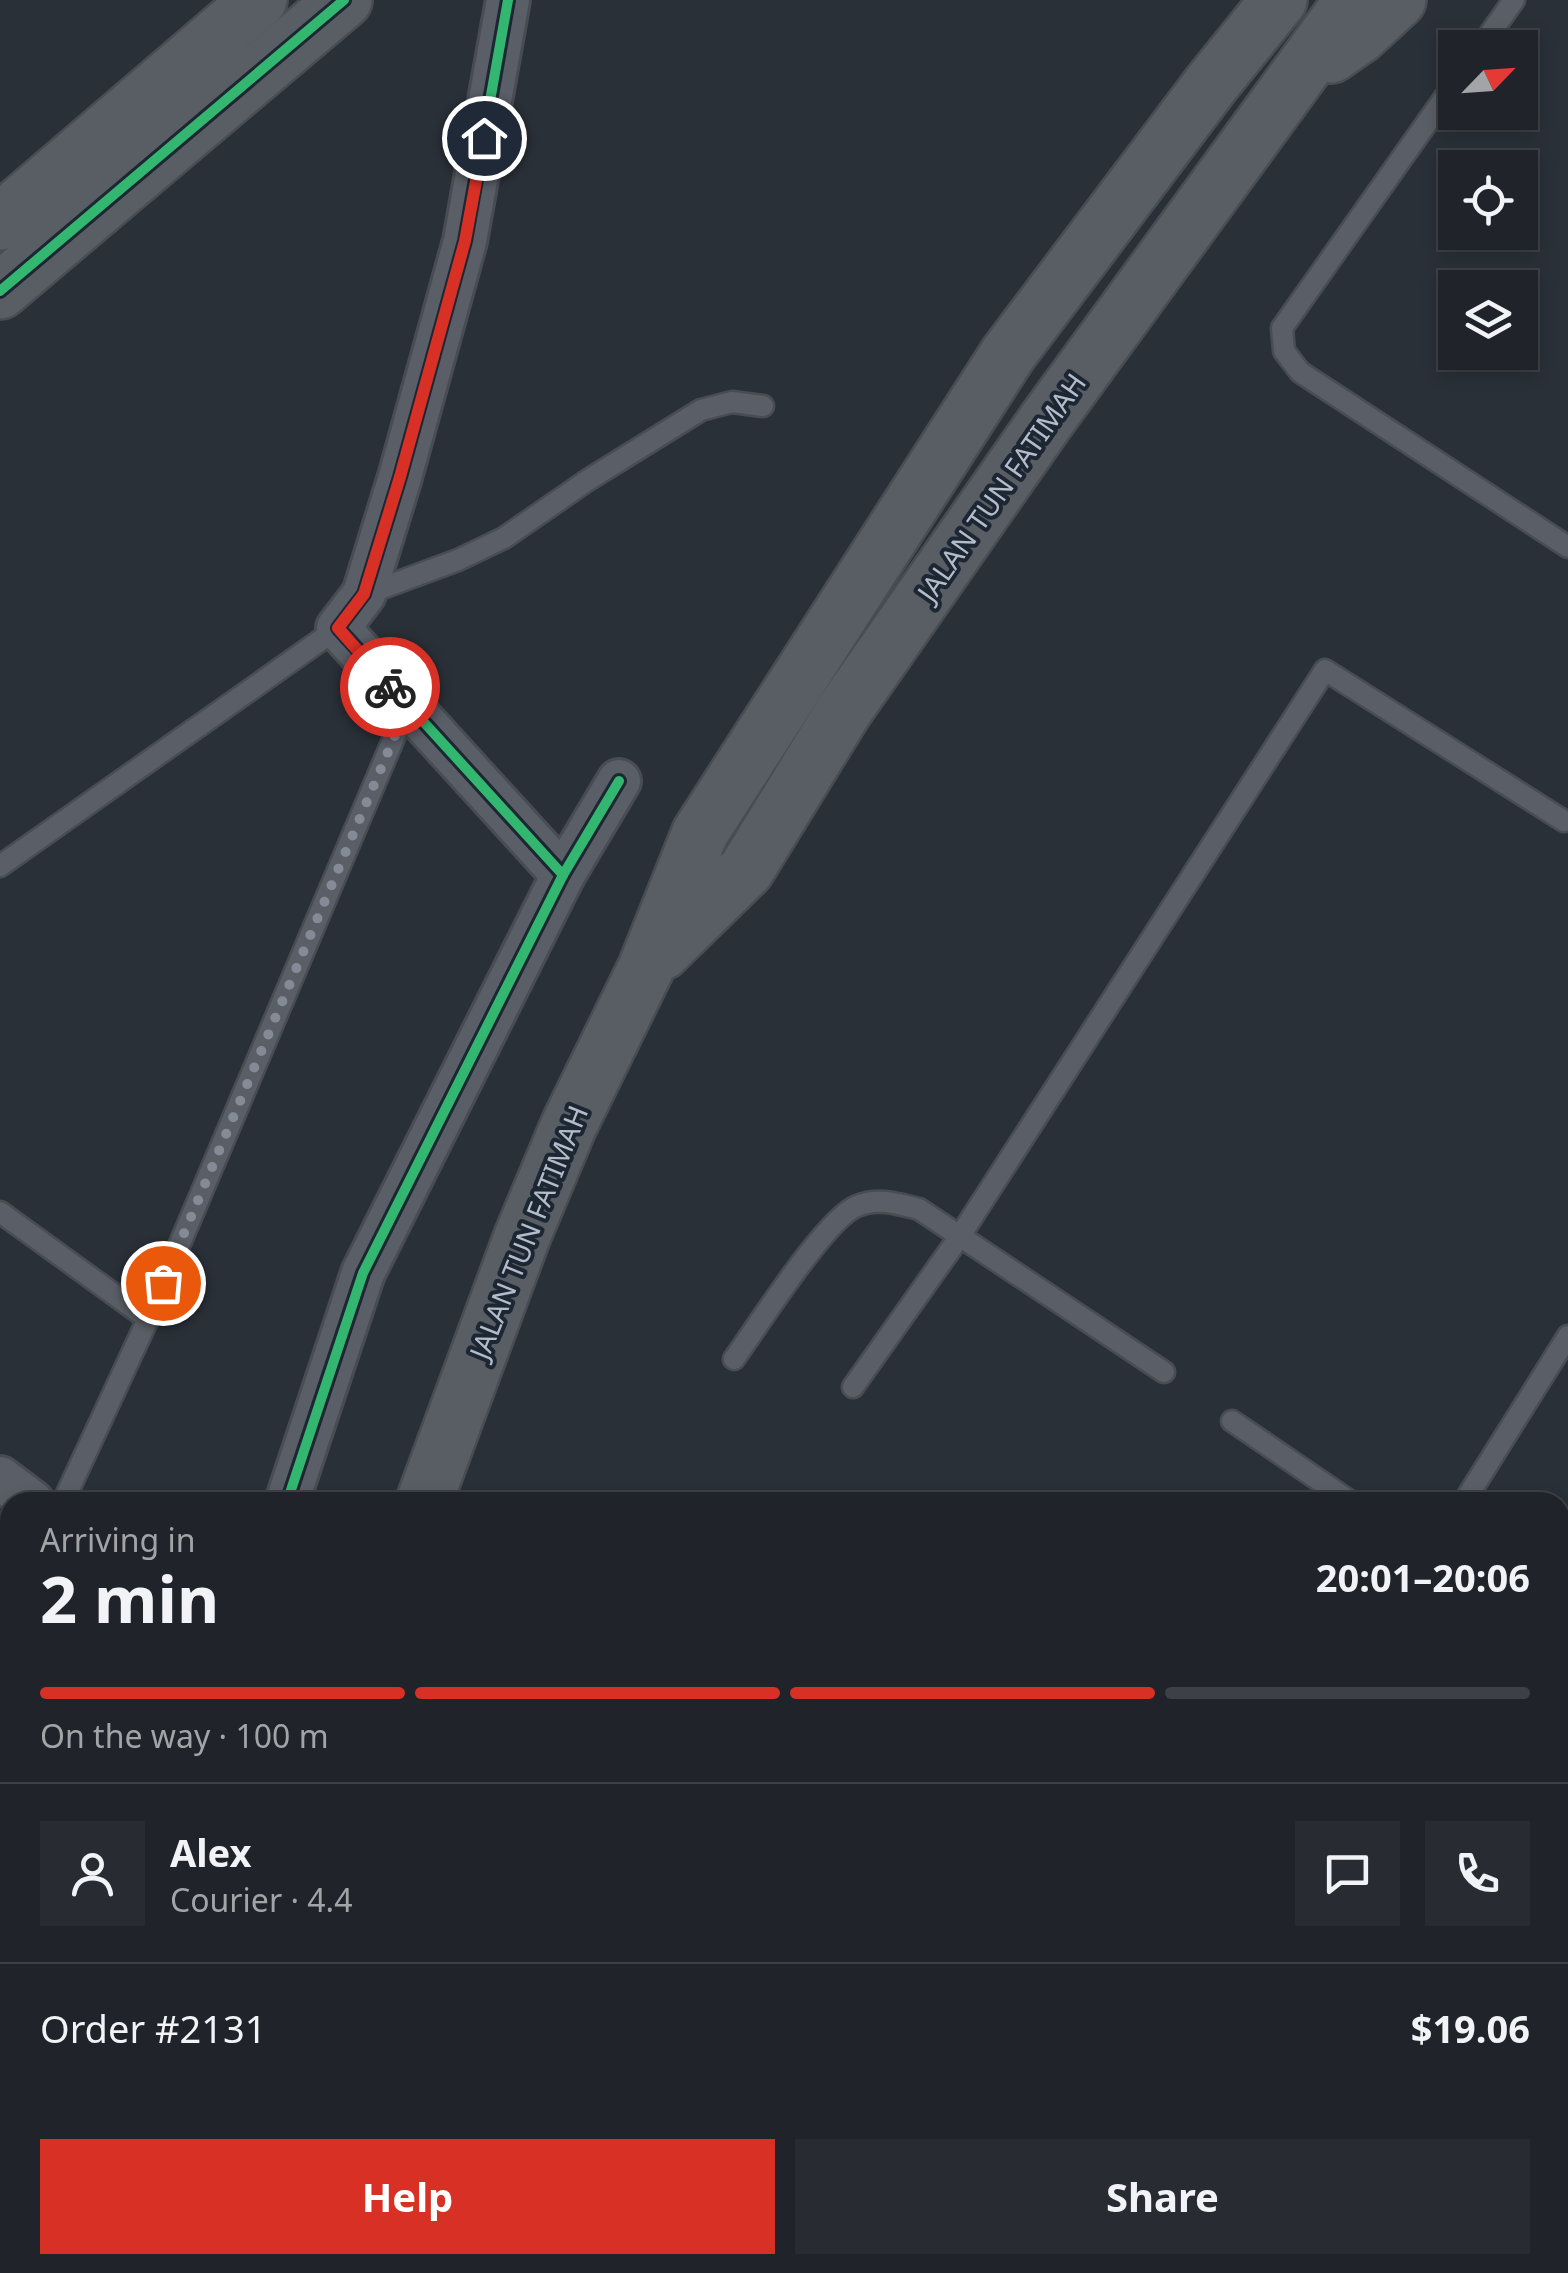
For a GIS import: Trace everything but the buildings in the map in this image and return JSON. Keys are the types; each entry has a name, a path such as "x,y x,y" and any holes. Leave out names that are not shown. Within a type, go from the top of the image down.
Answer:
{"main road":[{"path":"0,222 260,0"},
{"path":"0,291 344,0"},
{"path":"1212,83 1239,19 1242,0"},
{"name":"JALAN TUN FATIMAH","path":"428,1492 535,1205 569,1125 646,968 700,833 1008,354 1279,0"},
{"name":"JALAN TUN FATIMAH","path":"646,968 746,870 842,712 1057,405 1353,0"},
{"path":"1303,71 1360,34 1398,0"}],"street":[{"path":"508,0 465,241 364,594 338,628 563,875"},
{"path":"290,1492 363,1273 563,875 620,781"}],"lane":[{"path":"1493,30 1514,0"},
{"path":"1438,107 1282,328 1284,351 1300,372 1568,546"},
{"path":"364,594 426,573 504,538 701,410 732,402 762,406"},
{"path":"0,866 338,628"},
{"path":"854,1387 960,1236 1326,670 1564,822"},
{"path":"68,1492 148,1319 407,707"},
{"path":"734,1359 833,1223 858,1206 887,1200 919,1209 1164,1372"},
{"path":"0,1212 148,1319"},
{"path":"1470,1492 1568,1336"},
{"path":"1232,1420 1336,1492"}],"cycle path":[{"path":"0,291 344,0"},
{"path":"508,0 465,241 364,594 338,628 563,875"},
{"path":"290,1492 363,1273 563,875 619,781"}],"way so far":[{"path":"163,1283 407,707 390,687"}],"route":[{"path":"390,687 338,628 364,594 400,477 465,241 484,138"}]}
